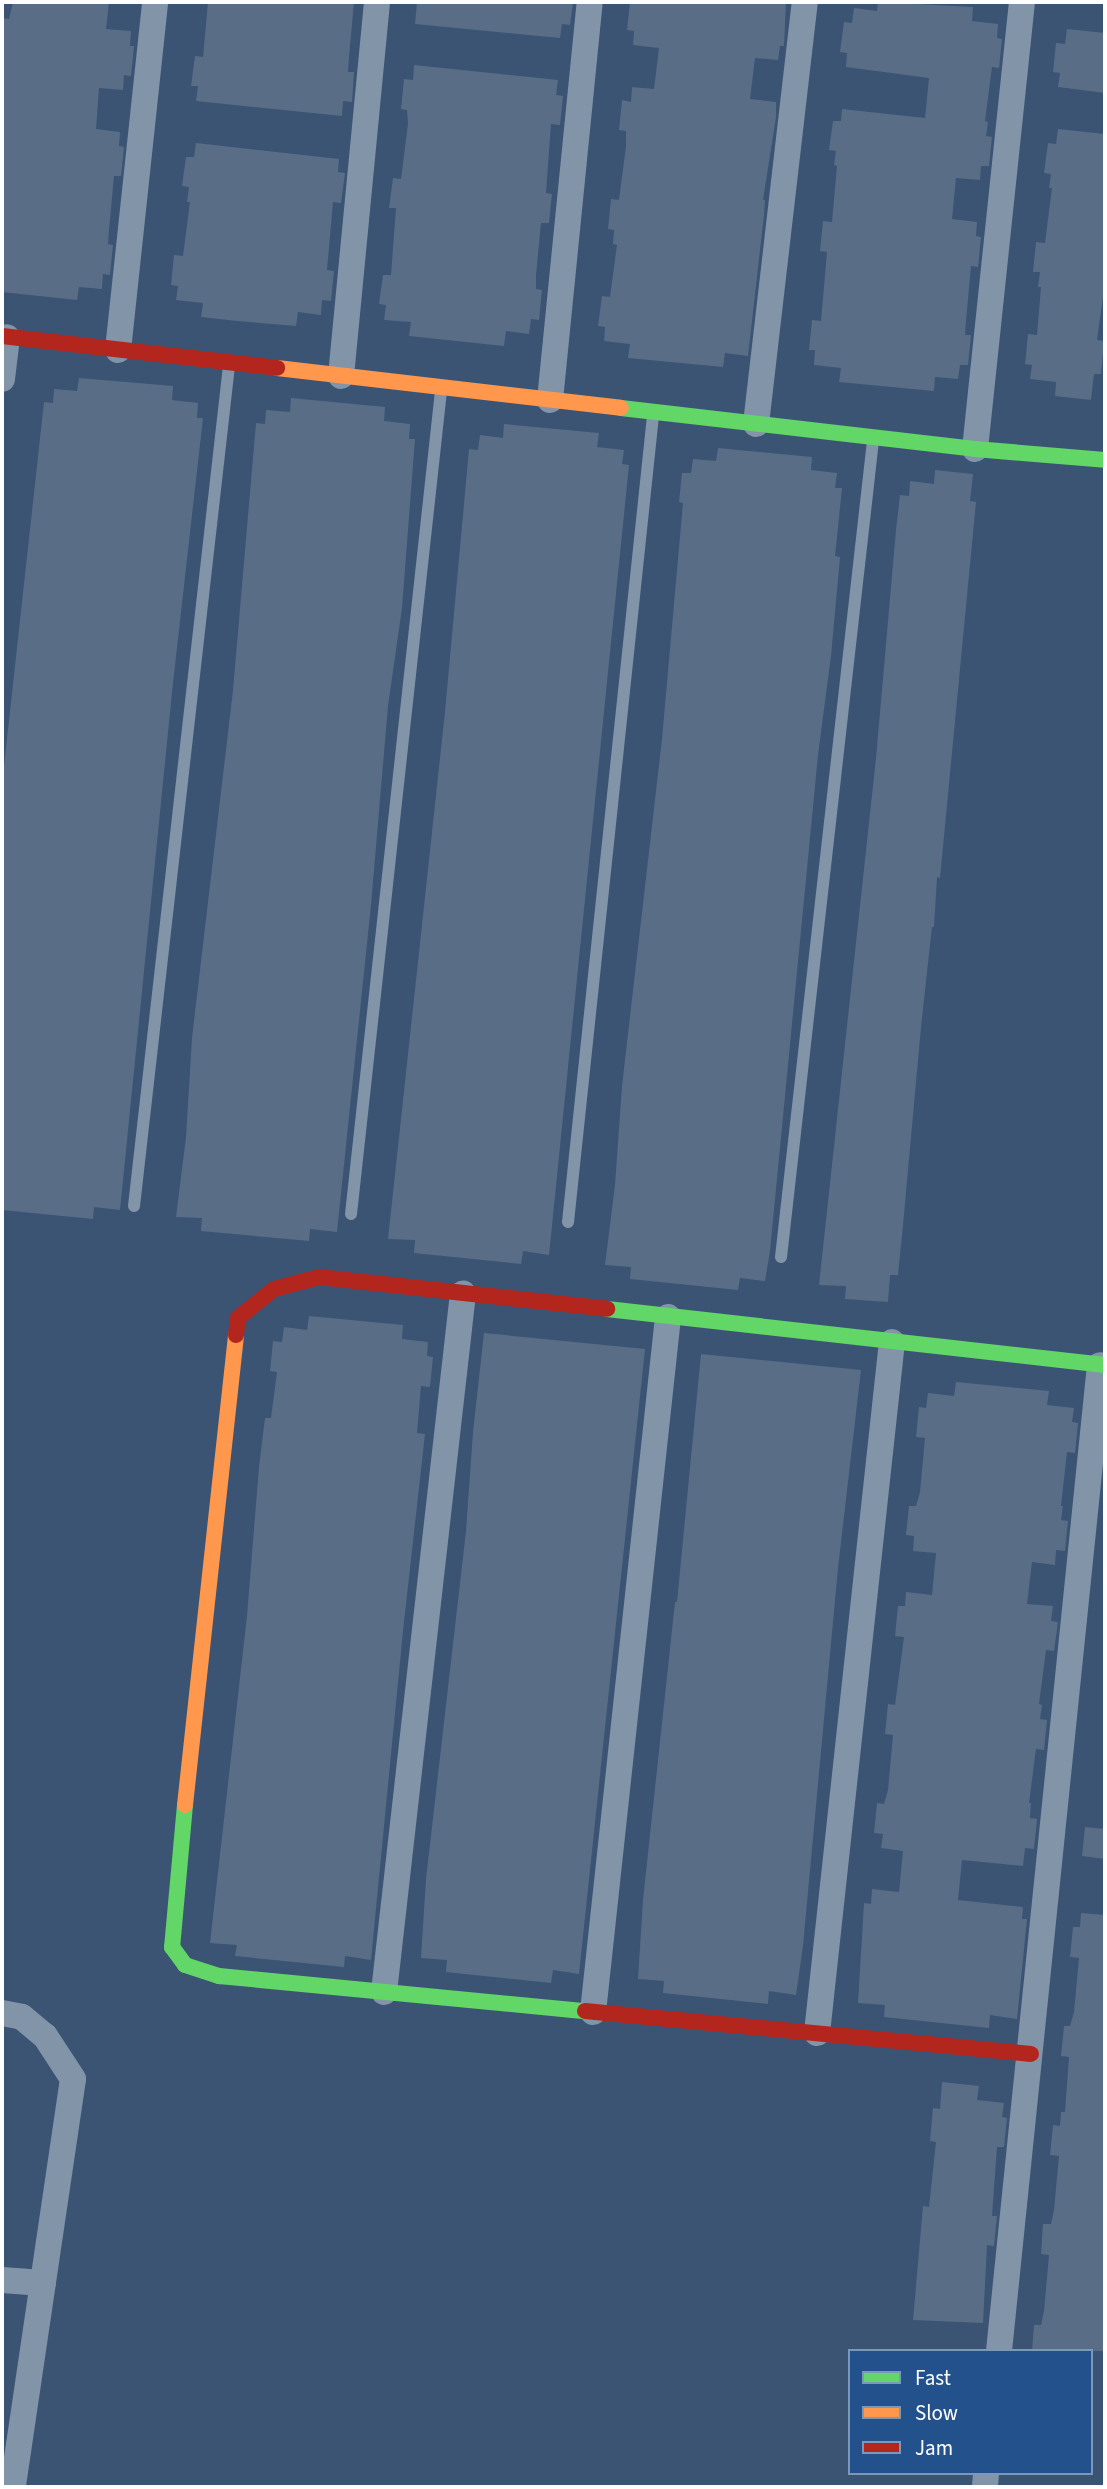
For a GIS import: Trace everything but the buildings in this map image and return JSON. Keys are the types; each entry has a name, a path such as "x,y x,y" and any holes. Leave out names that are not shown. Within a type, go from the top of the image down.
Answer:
{"street":[{"path":"118,350 155,2"},
{"path":"341,376 377,2"},
{"path":"550,400 590,2"},
{"path":"756,424 805,2"},
{"path":"975,449 1022,2"},
{"path":"2,379 4,337 975,449 1105,460"},
{"path":"999,2349 1031,2054 1103,1365 319,1277 274,1289 237,1318 181,1838 172,1947 185,1965 219,1976 1031,2054"},
{"path":"384,1992 463,1293"},
{"path":"593,2012 668,1317"},
{"path":"817,2033 892,1342"},
{"path":"2,2014 22,2017 44,2036 73,2079 13,2487"},
{"path":"2,2280 43,2283"}],"lane":[{"path":"134,1206 229,363"},
{"path":"351,1214 441,387"},
{"path":"568,1222 653,412"},
{"path":"780,1256 873,437"}],"traffic: fast":[{"path":"621,408 975,449 1105,460"},
{"path":"607,1309 1105,1365"},
{"path":"185,1805 172,1947 185,1965 219,1976 585,2011"}],"traffic: slow":[{"path":"277,368 621,408"},
{"path":"185,1805 236,1335"}],"traffic: jam":[{"path":"2,336 277,368"},
{"path":"236,1335 238,1318 274,1289 319,1277 607,1309"},
{"path":"585,2011 1031,2054"}]}
